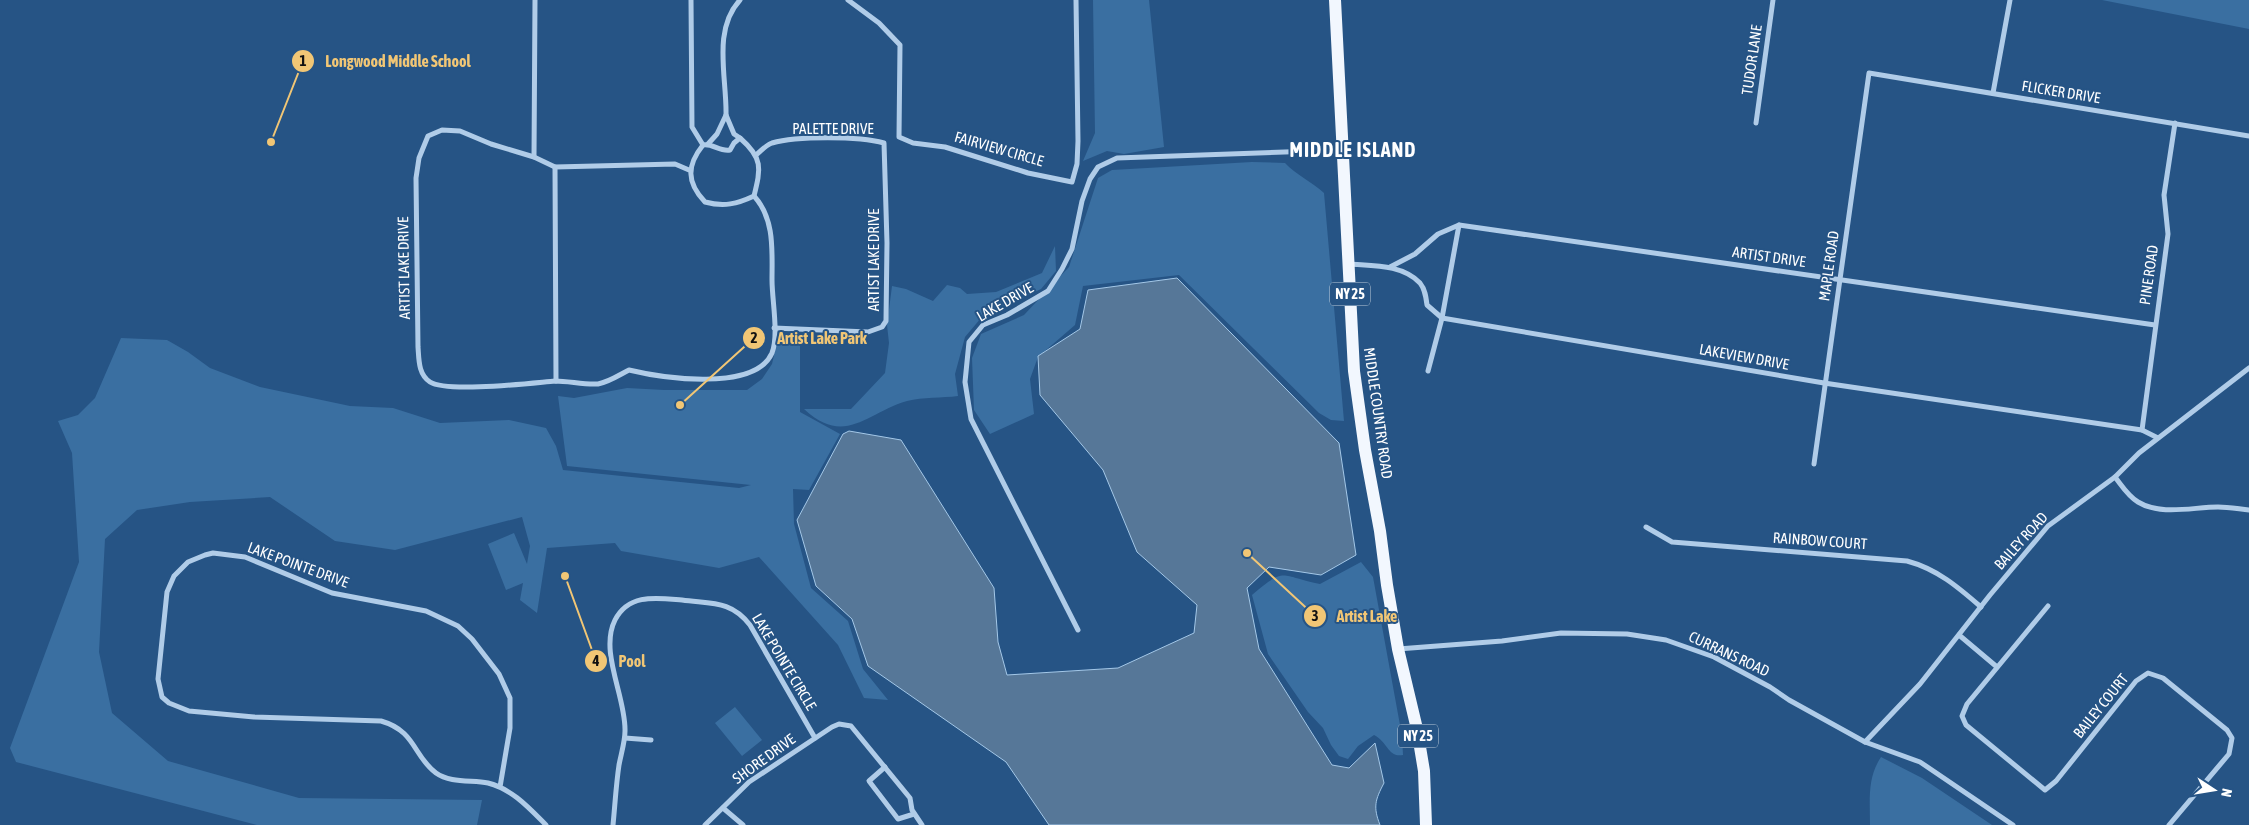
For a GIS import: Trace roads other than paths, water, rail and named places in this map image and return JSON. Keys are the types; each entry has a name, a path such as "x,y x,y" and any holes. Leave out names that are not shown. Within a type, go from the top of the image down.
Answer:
{"main road":[{"name":"MIDDLE COUNTRY ROAD","path":"1335,0 1348,264 1356,381 1365,450 1380,531 1398,649 1417,729 1424,770 1426,825"}],"street":[{"path":"534,157 535,0"},
{"path":"691,0 692,127 706,144 724,151 730,150 740,138"},
{"path":"726,115 718,134 706,144 691,162 689,170 693,184 705,202 719,206 734,204 754,196 760,170 756,155 734,134 726,115 723,40 727,23 740,0"},
{"name":"FAIRVIEW CIRCLE","path":"848,0 879,23 900,45 899,137 913,143 945,147 1020,170 1072,182 1077,164 1078,142 1076,0"},
{"name":"TUDOR LANE","path":"1756,123 1772,0"},
{"path":"1993,93 2010,0"},
{"name":"FLICKER DRIVE","path":"1869,73 2249,136"},
{"name":"MAPLE ROAD","path":"1814,464 1869,73"},
{"name":"PINE ROAD","path":"2142,430 2168,234 2164,195 2175,123"},
{"name":"ARTIST LAKE DRIVE","path":"689,170 675,164 555,167 534,157 491,144 460,131 442,130 428,136 419,158 416,178 420,364 425,378 437,385 518,385 556,381 596,384 607,381 629,370 656,376 730,378 742,376 760,367 772,352 774,328 772,244 765,211 754,196"},
{"name":"PALETTE DRIVE","path":"756,155 770,144 805,138 871,139 884,142"},
{"name":"ARTIST LAKE DRIVE","path":"774,328 868,332 882,327 886,321 887,243 884,142"},
{"name":"LAKE DRIVE","path":"1078,630 971,419 965,382 969,342 983,325 1007,315 1048,291 1062,270 1072,249 1082,201 1090,179 1098,167 1116,158 1343,150"},
{"path":"555,167 556,381"},
{"path":"1390,267 1415,254 1438,234 1459,225"},
{"path":"1428,370 1442,318 1459,225"},
{"name":"ARTIST DRIVE","path":"1459,225 2155,325"},
{"path":"1348,264 1390,267 1420,282 1425,291 1427,305 1442,318"},
{"name":"LAKEVIEW DRIVE","path":"1442,318 1824,383 2142,430 2158,438"},
{"name":"BAILEY ROAD","path":"1865,742 1920,684 2048,526 2115,477 2139,453 2249,368"},
{"path":"2115,477 2128,495 2140,503 2152,507 2165,509 2220,507 2249,510"},
{"name":"RAINBOW COURT","path":"1646,526 1672,542 1908,561 1923,565 1945,578 1981,607"},
{"name":"LAKE POINTE DRIVE","path":"500,787 510,728 510,698 499,674 472,639 458,626 426,610 332,593 244,557 213,553 205,555 188,562 174,576 167,592 158,679 162,697 169,703 189,711 254,717 382,722 395,725 438,774 447,779 488,783 500,787 523,802 546,825"},
{"name":"LAKE POINTE CIRCLE","path":"613,825 619,766 625,738 610,634 617,616 625,607 633,602 655,598 720,604 737,611 750,625 815,738"},
{"name":"BAILEY COURT","path":"2048,606 1967,704 1962,716 1966,725 2045,790 2056,781 2136,680 2148,673 2163,678 2227,730 2232,738 2229,754 2169,825"},
{"name":"CURRANS ROAD","path":"1398,649 1502,641 1561,633 1627,634 1666,640 1714,657 1865,742 1920,762 2013,825"},
{"path":"1959,635 1997,667"},
{"name":"SHORE DRIVE","path":"706,825 749,782 832,727 845,724 851,726 885,767"},
{"path":"625,738 651,740"},
{"path":"914,814 898,818 869,781 885,767 910,798 914,814 922,825"},
{"path":"723,808 743,825"}],"place":[{"name":"Longwood Middle School","path":"271,142"},
{"name":"Artist Lake Park","path":"680,405"},
{"name":"Artist Lake","path":"1247,553"},
{"name":"Pool","path":"565,576"}],"district":[{"name":"MIDDLE ISLAND","path":"1353,150"}]}
